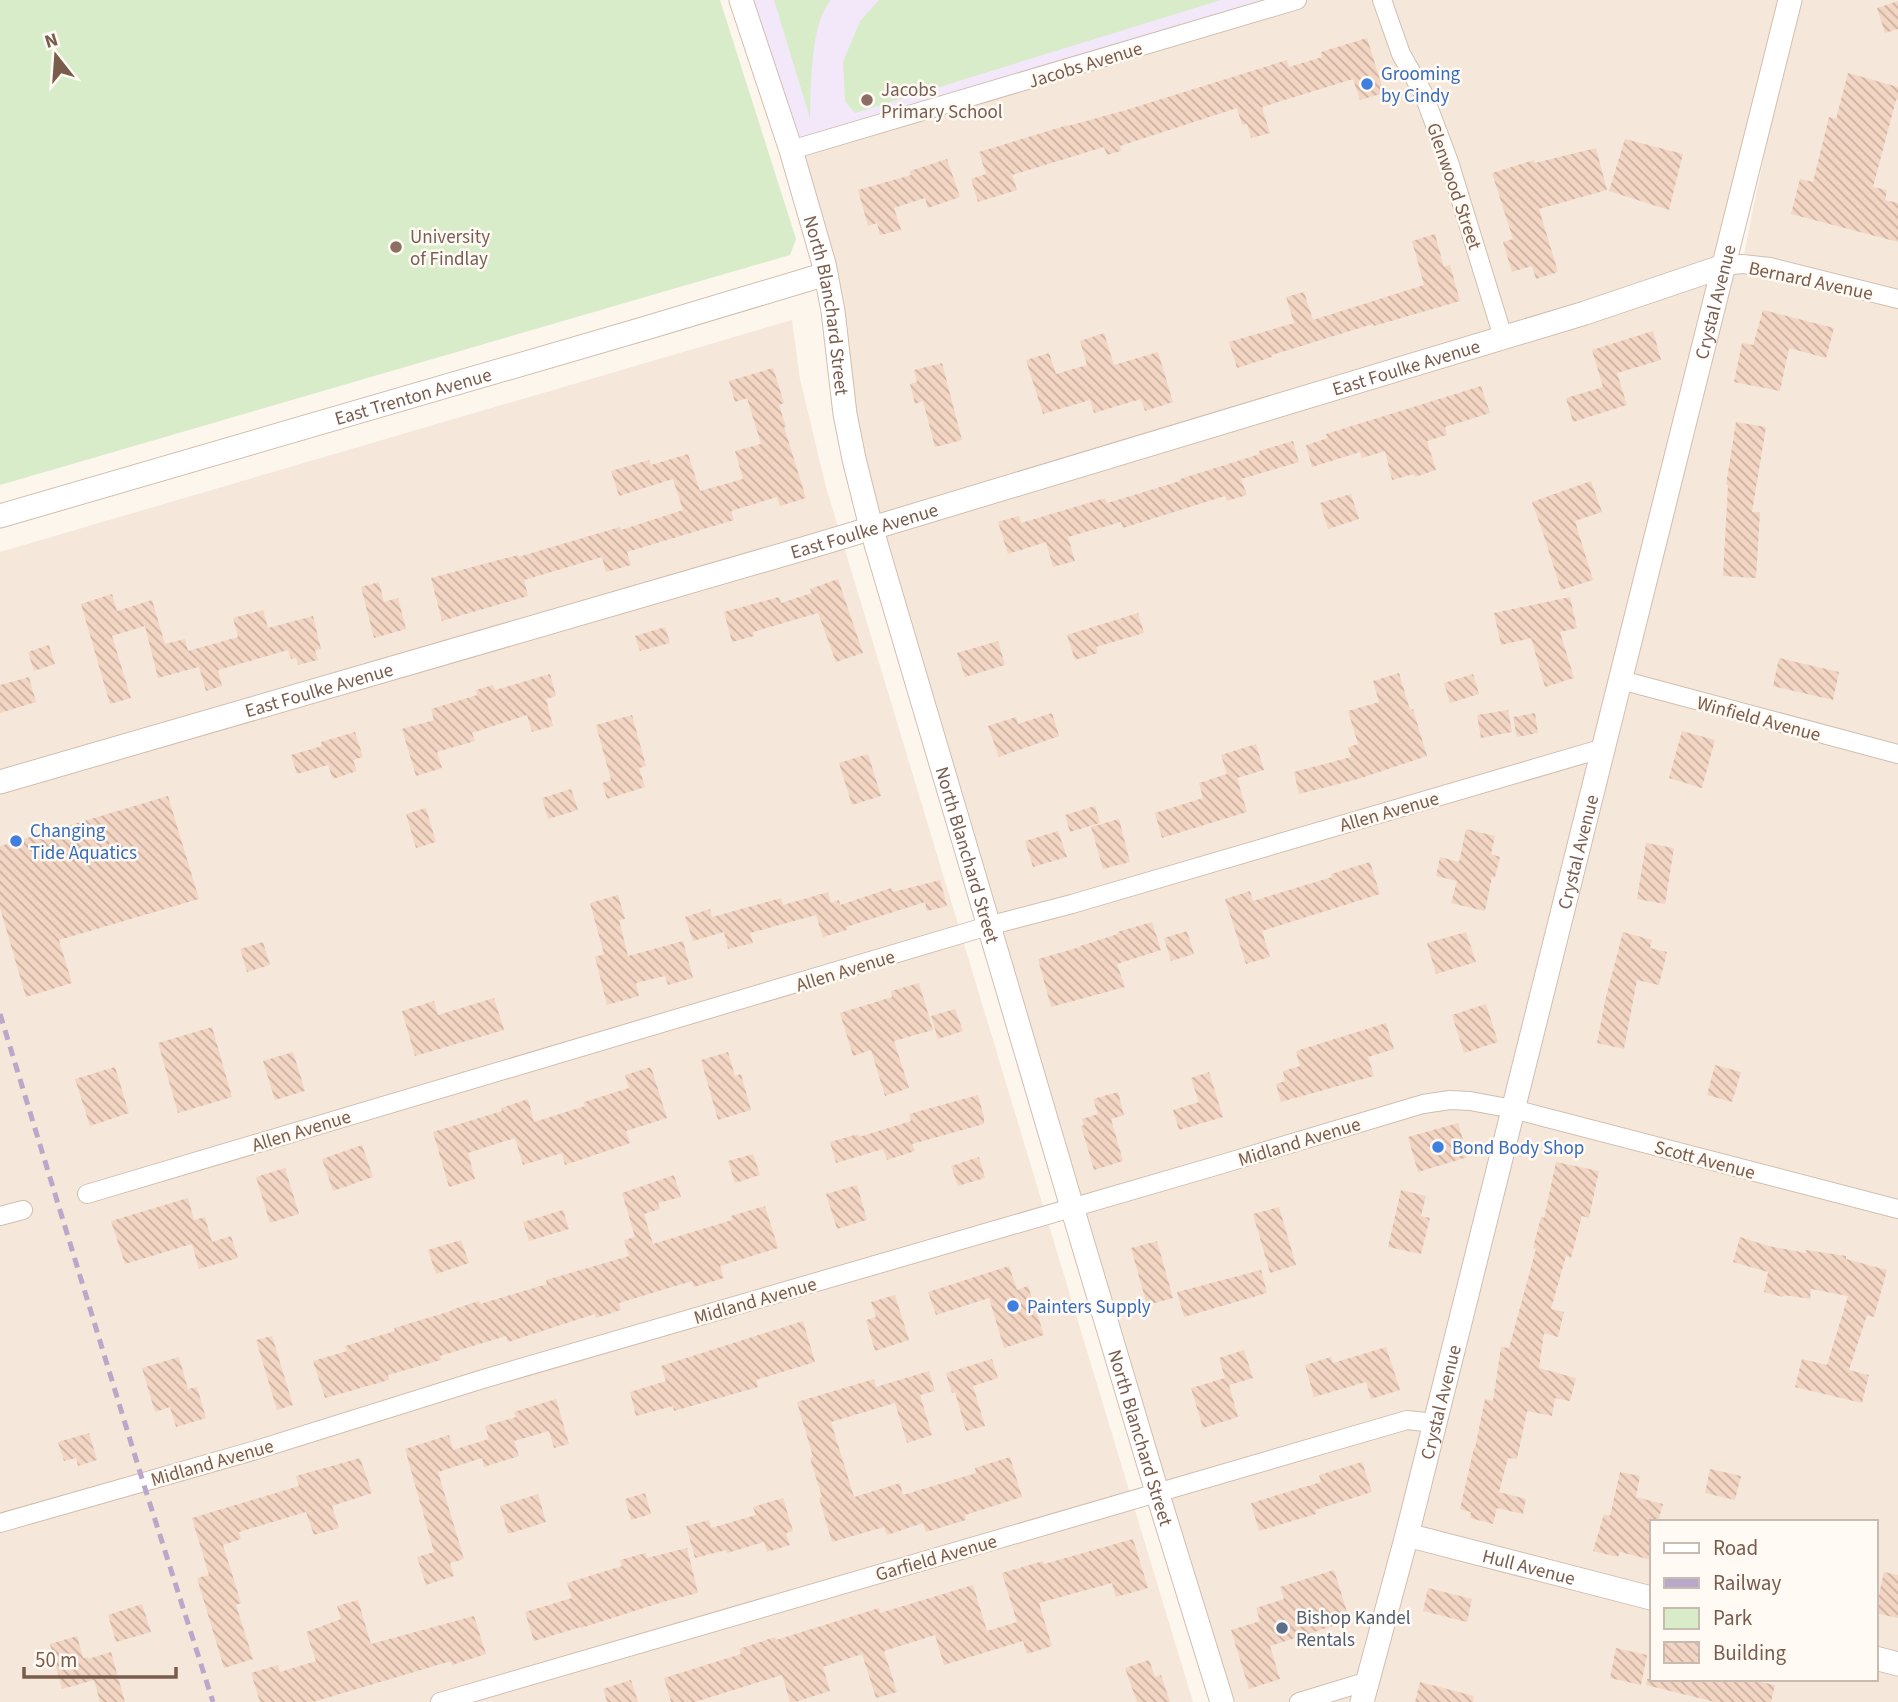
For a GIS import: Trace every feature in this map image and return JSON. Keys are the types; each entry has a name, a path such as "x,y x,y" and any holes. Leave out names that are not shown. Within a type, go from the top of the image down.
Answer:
{"street":[{"name":"North Blanchard Street","path":"741,0 791,150 826,274 845,414 871,527 1072,1208 1222,1702"},
{"name":"Jacobs Avenue","path":"791,150 1297,0"},
{"name":"Glenwood Street","path":"1382,0 1401,54 1423,93 1449,162 1503,337"},
{"name":"Crystal Avenue","path":"1365,1691 1790,0"},
{"name":"Bernard Avenue","path":"1724,266 1742,264 1770,267 1898,299"},
{"name":"East Foulke Avenue","path":"0,782 816,545 1585,313 1724,266"},
{"name":"East Trenton Avenue","path":"0,516 826,274"},
{"name":"Winfield Avenue","path":"1620,680 1898,754"},
{"name":"Allen Avenue","path":"87,1194 988,926 1072,905 1604,748"},
{"name":"Midland Avenue","path":"0,1523 256,1450 495,1375 1423,1104 1450,1100 1470,1101 1513,1109"},
{"name":"Scott Avenue","path":"1513,1109 1898,1209"},
{"path":"0,1216 23,1210"},
{"name":"Garfield Avenue","path":"440,1702 1407,1420 1434,1423"},
{"name":"Hull Avenue","path":"1406,1535 1650,1598"},
{"path":"1877,1659 1898,1664"},
{"path":"1299,1702 1365,1691"}],"shaded area":[{"path":"741,0 1790,0 1724,265 1742,264 1796,0 1898,0 1898,1702 1222,1702 871,527 833,311"},
{"name":"Jacobs Primary School","path":"741,0 1297,0 791,150"},
{"path":"792,320 800,379 826,487 1193,1702 0,1702 0,552"}],"green space":[{"name":"University of Findlay","path":"0,0 720,0 796,239 790,255 0,485"},
{"path":"774,0 831,0 824,10 815,40 810,118"},
{"path":"879,0 1221,0 855,113 845,101 843,62 860,21"}],"building":[{"path":"1898,1 1898,29 1885,33 1877,8"},
{"path":"1367,38 1384,93 1360,100 1353,79 1262,107 1270,133 1251,138 1247,124 1242,125 1237,108 1120,146 1121,151 1107,155 1104,147 1012,175 1017,190 978,202 971,179 986,174 979,152 1287,60 1289,67 1322,57 1321,52"},
{"path":"1848,73 1898,87 1898,99 1873,187 1887,190 1885,200 1898,203 1898,242 1791,214 1800,179 1813,182 1829,117 1836,119"},
{"path":"1625,139 1683,154 1669,210 1609,191"},
{"path":"1596,148 1607,190 1539,209 1558,272 1536,279 1532,266 1512,272 1503,242 1513,239 1492,173 1534,160 1535,163"},
{"path":"947,159 960,197 928,208 925,198 894,208 901,230 880,235 877,223 868,226 858,190 911,175 910,171"},
{"path":"1435,234 1444,267 1450,265 1460,301 1374,326 1373,324 1237,368 1229,342 1294,323 1286,297 1304,292 1313,320 1424,285 1412,241"},
{"path":"1763,310 1834,328 1826,358 1789,348 1780,391 1734,382 1742,343 1753,345"},
{"path":"1653,331 1661,360 1617,373 1627,405 1573,422 1566,398 1603,387 1592,350"},
{"path":"1104,333 1114,365 1158,352 1173,402 1145,411 1141,399 1094,413 1090,400 1043,414 1026,360 1049,353 1056,374 1087,365 1080,341"},
{"path":"942,363 962,440 935,447 923,401 915,404 910,384 917,382 914,370"},
{"path":"773,368 784,403 779,405 784,427 806,498 780,506 777,497 731,511 734,520 627,552 631,565 606,572 602,557 524,580 528,596 442,621 431,578 518,557 620,527 621,530 683,510 673,479 619,496 611,471 649,460 651,465 688,454 700,491 743,479 735,451 761,444 747,398 735,402 729,381"},
{"path":"1481,386 1490,413 1445,427 1447,435 1427,441 1436,470 1415,477 1414,474 1392,480 1385,451 1362,458 1360,452 1312,467 1306,445 1328,438 1326,434"},
{"path":"1736,422 1766,427 1752,512 1760,512 1756,578 1723,576 1726,485"},
{"path":"1293,441 1299,462 1241,479 1247,495 1227,501 1225,496 1123,528 1121,522 1068,537 1075,561 1053,567 1046,542 1008,554 998,522 1019,516 1021,523 1105,498 1107,503 1180,481"},
{"path":"1591,481 1602,512 1575,521 1593,580 1561,590 1532,502"},
{"path":"1351,494 1359,519 1328,529 1320,503"},
{"path":"838,579 863,653 836,662 818,613 753,632 754,636 732,642 724,612 779,597 781,603 812,593 810,589"},
{"path":"379,582 384,602 398,598 406,629 374,638 361,587"},
{"path":"112,594 117,611 152,600 165,644 185,639 188,651 238,637 233,618 263,610 268,628 313,616 321,649 315,650 318,660 298,665 296,658 291,659 288,650 218,670 222,686 206,691 199,667 158,678 145,626 112,636 131,698 110,704 81,604"},
{"path":"1570,597 1577,628 1560,632 1574,678 1545,687 1531,638 1501,645 1494,613"},
{"path":"1138,613 1144,633 1096,647 1098,653 1075,660 1067,635"},
{"path":"665,627 670,643 640,651 635,636"},
{"path":"998,641 1005,665 965,677 957,653"},
{"path":"49,645 55,664 34,671 28,652"},
{"path":"1779,658 1839,672 1833,700 1773,686"},
{"path":"1399,673 1427,756 1358,779 1299,794 1294,772 1351,757 1348,747 1358,744 1348,711 1379,702 1373,681"},
{"path":"550,674 556,696 546,699 553,726 532,732 527,715 472,733 475,741 437,752 442,768 416,776 402,729 434,720 431,709 477,695 476,690 493,685 495,690"},
{"path":"1473,674 1479,694 1450,703 1444,683"},
{"path":"29,677 36,702 0,713 0,685"},
{"path":"1508,710 1512,732 1481,738 1477,715"},
{"path":"1052,713 1059,736 999,757 988,726 1016,717 1018,724"},
{"path":"1535,713 1538,733 1517,737 1513,717"},
{"path":"632,715 646,766 639,768 645,787 607,799 602,783 611,780 596,725"},
{"path":"1682,731 1715,740 1702,788 1669,778"},
{"path":"355,732 363,757 353,760 357,771 333,779 328,765 297,774 291,755"},
{"path":"1256,744 1264,770 1237,778 1247,812 1162,838 1155,813 1203,798 1199,783 1227,774 1221,755"},
{"path":"868,754 881,796 852,805 839,763"},
{"path":"571,789 578,810 548,819 542,798"},
{"path":"168,796 199,899 59,940 72,983 26,997 0,908 0,846"},
{"path":"1095,806 1100,823 1070,832 1065,815"},
{"path":"426,808 436,842 416,848 406,814"},
{"path":"1119,819 1130,862 1103,869 1091,827"},
{"path":"1466,829 1495,836 1491,854 1500,857 1495,877 1492,877 1485,911 1451,903 1457,881 1436,876 1440,857 1459,862"},
{"path":"1058,831 1067,857 1033,867 1025,841"},
{"path":"1646,843 1674,848 1665,904 1637,899"},
{"path":"1370,862 1380,894 1262,931 1270,957 1246,964 1225,899 1250,891 1253,901 1332,877 1331,874"},
{"path":"940,880 947,906 927,911 925,902 823,937 816,915 750,933 753,943 728,949 724,932 693,941 685,917 710,909 712,917 781,898 783,905 828,892 831,903 839,900 840,905 891,888 893,892"},
{"path":"618,895 625,919 619,920 628,956 683,941 693,978 668,985 665,976 636,983 639,996 607,1005 595,957 604,954 590,903"},
{"path":"1152,922 1161,950 1117,964 1125,987 1051,1007 1038,959"},
{"path":"1187,931 1194,954 1171,961 1164,938"},
{"path":"1466,932 1476,962 1436,974 1427,943"},
{"path":"1623,932 1652,940 1650,948 1667,952 1659,985 1637,980 1624,1049 1597,1043"},
{"path":"263,942 270,965 247,972 240,949"},
{"path":"919,983 933,1030 894,1041 909,1088 885,1096 871,1050 853,1056 840,1013 892,997 891,991"},
{"path":"494,998 504,1030 415,1056 402,1011 434,1001 438,1015"},
{"path":"1486,1004 1498,1042 1464,1053 1452,1015"},
{"path":"955,1009 963,1031 938,1039 931,1016"},
{"path":"1386,1023 1394,1049 1368,1057 1374,1076 1281,1102 1276,1084 1285,1081 1283,1071 1300,1066 1296,1051"},
{"path":"212,1027 232,1097 178,1113 158,1043"},
{"path":"293,1052 305,1091 275,1100 263,1061"},
{"path":"728,1052 735,1076 741,1074 751,1110 718,1120 701,1060"},
{"path":"1715,1065 1741,1072 1732,1102 1707,1095"},
{"path":"115,1067 129,1113 90,1126 75,1079"},
{"path":"651,1067 667,1118 626,1131 630,1143 565,1165 562,1153 523,1165 515,1138 468,1153 475,1179 449,1187 433,1132 502,1111 501,1108 528,1099 534,1122 585,1106 584,1102 629,1088 625,1075"},
{"path":"1209,1072 1223,1117 1179,1130 1173,1110 1199,1102 1191,1078"},
{"path":"1118,1092 1124,1115 1111,1119 1123,1161 1094,1170 1081,1126 1084,1125 1082,1119 1098,1114 1093,1099"},
{"path":"978,1095 984,1124 912,1144 915,1151 887,1160 883,1149 836,1163 830,1142 858,1134 859,1137 911,1121 909,1114"},
{"name":"Bond Body Shop","path":"1458,1123 1468,1157 1418,1172 1408,1137"},
{"path":"362,1145 373,1177 333,1191 322,1159"},
{"path":"753,1154 760,1175 735,1183 728,1161"},
{"path":"979,1157 985,1178 958,1186 951,1166"},
{"path":"1556,1162 1599,1171 1589,1218 1582,1216 1571,1258 1566,1256 1551,1309 1564,1312 1558,1337 1544,1333 1539,1368 1576,1378 1570,1401 1555,1398 1552,1416 1527,1411 1517,1459 1508,1458 1499,1492 1526,1499 1523,1514 1497,1508 1493,1524 1470,1518 1471,1512 1460,1509 1485,1399 1493,1401 1501,1347 1509,1348"},
{"path":"285,1168 299,1214 270,1223 256,1177"},
{"path":"674,1175 681,1197 658,1203 660,1209 644,1214 653,1244 732,1220 731,1216 765,1206 778,1248 720,1266 724,1278 694,1287 692,1281 619,1303 621,1310 596,1318 595,1314 508,1342 506,1336 440,1356 441,1360 388,1375 389,1380 325,1398 313,1361 347,1351 345,1346 479,1301 480,1304 547,1284 546,1280 629,1256 624,1240 635,1237 622,1193"},
{"path":"857,1185 867,1220 837,1229 826,1194"},
{"path":"1401,1190 1426,1196 1421,1216 1430,1218 1421,1254 1388,1247"},
{"path":"188,1198 194,1220 205,1217 212,1242 231,1236 238,1258 199,1269 192,1244 125,1264 111,1221"},
{"path":"1279,1207 1296,1265 1270,1273 1253,1214"},
{"path":"563,1210 569,1229 529,1241 523,1222"},
{"path":"1740,1237 1768,1246 1806,1253 1806,1250 1846,1256 1846,1259 1887,1270 1874,1317 1867,1315 1849,1370 1869,1375 1862,1403 1795,1387 1802,1359 1827,1365 1848,1296 1811,1289 1810,1299 1764,1292 1768,1272 1733,1262"},
{"path":"461,1240 469,1263 436,1274 428,1250"},
{"path":"1157,1241 1173,1298 1147,1305 1131,1248"},
{"name":"Painters Supply","path":"1009,1266 1017,1290 1028,1286 1044,1335 1004,1348 989,1298 936,1315 928,1292"},
{"path":"1261,1270 1267,1293 1184,1317 1177,1292"},
{"path":"895,1295 909,1340 875,1351 866,1320 876,1317 871,1302"},
{"path":"803,1321 815,1362 756,1380 758,1387 674,1411 673,1406 636,1416 630,1392 666,1381 661,1366"},
{"path":"272,1336 293,1405 277,1410 256,1340"},
{"path":"1386,1347 1400,1390 1371,1399 1366,1382 1314,1397 1305,1365 1331,1357 1333,1363"},
{"path":"1244,1350 1253,1378 1229,1385 1238,1417 1203,1428 1191,1388 1225,1378 1219,1358"},
{"path":"179,1357 188,1389 197,1387 206,1418 176,1427 170,1407 155,1412 142,1368"},
{"path":"992,1359 998,1378 973,1386 985,1426 966,1431 955,1392 952,1393 946,1373"},
{"path":"929,1371 935,1391 920,1395 932,1435 907,1443 895,1403 831,1422 854,1497 900,1483 903,1495 976,1473 975,1468 1010,1457 1022,1497 965,1515 966,1520 926,1532 923,1523 887,1535 884,1527 832,1542 810,1458 813,1457 797,1402 874,1379 876,1387"},
{"path":"556,1399 569,1444 554,1448 549,1431 514,1441 519,1456 484,1467 482,1458 438,1472 464,1559 450,1563 454,1576 426,1585 417,1557 434,1552 405,1449 449,1435 453,1450 489,1439 485,1426 516,1417 514,1412"},
{"path":"89,1433 97,1460 78,1466 76,1458 64,1461 58,1442"},
{"path":"360,1458 372,1493 332,1506 339,1528 314,1535 306,1512 239,1532 241,1539 223,1545 241,1603 236,1605 253,1659 224,1668 197,1578 209,1575 192,1518 299,1486 296,1476"},
{"path":"1362,1462 1372,1492 1315,1510 1316,1514 1259,1531 1251,1503 1321,1482 1319,1475"},
{"path":"1710,1469 1741,1476 1735,1500 1705,1493"},
{"path":"1620,1472 1640,1476 1636,1497 1663,1504 1659,1520 1650,1520 1650,1560 1620,1552 1618,1557 1593,1551 1604,1514 1610,1516"},
{"path":"645,1493 651,1514 631,1520 625,1499"},
{"path":"538,1494 546,1522 508,1534 500,1506"},
{"path":"783,1498 793,1531 786,1533 790,1545 767,1552 764,1542 727,1553 726,1550 695,1558 686,1526 709,1520 711,1528 756,1515 753,1507"},
{"path":"1133,1539 1148,1588 1116,1597 1112,1583 1039,1603 1052,1646 1027,1654 1023,1641 944,1665 935,1635 884,1651 897,1692 876,1698 862,1654 823,1667 830,1691 795,1702 790,1702 782,1675 695,1702 671,1702 664,1678 741,1654 739,1649 775,1637 776,1640 879,1608 880,1613 973,1585 987,1631 1017,1622 1002,1573"},
{"path":"687,1548 698,1593 534,1641 525,1612 572,1598 567,1583 622,1566 620,1560 645,1553 647,1558"},
{"name":"Bishop Kandel Rentals","path":"1334,1570 1348,1615 1329,1613 1333,1626 1270,1646 1280,1679 1249,1689 1231,1630 1260,1621 1256,1608 1284,1599 1280,1587"},
{"path":"1884,1572 1898,1575 1898,1618 1877,1613"},
{"path":"1428,1588 1472,1599 1467,1622 1423,1611"},
{"path":"358,1600 371,1644 474,1616 486,1654 452,1665 451,1661 313,1702 260,1702 251,1673 278,1665 280,1672 316,1661 306,1632 341,1619 337,1606"},
{"path":"142,1604 151,1632 116,1642 108,1615"},
{"path":"77,1636 83,1658 111,1652 125,1702 100,1702 94,1680 62,1689 50,1644"},
{"path":"1616,1648 1647,1655 1641,1685 1610,1678"},
{"path":"1149,1660 1155,1677 1161,1675 1170,1702 1137,1702 1125,1668"},
{"path":"1647,1679 1650,1679 1755,1681 1775,1685 1771,1702 1715,1702 1646,1685"},
{"path":"631,1680 638,1702 607,1702 603,1689"},
{"path":"1420,1682 1474,1696 1473,1702 1415,1702"}],"railway":[{"path":"0,1014 213,1702"}],"place":[{"name":"Grooming by Cindy","path":"1367,84"},
{"name":"Jacobs Primary School","path":"867,100"},
{"name":"University of Findlay","path":"396,247"},
{"name":"Changing Tide Aquatics","path":"16,841"},
{"name":"Bond Body Shop","path":"1438,1147"},
{"name":"Painters Supply","path":"1013,1306"},
{"name":"Bishop Kandel Rentals","path":"1282,1628"}]}
